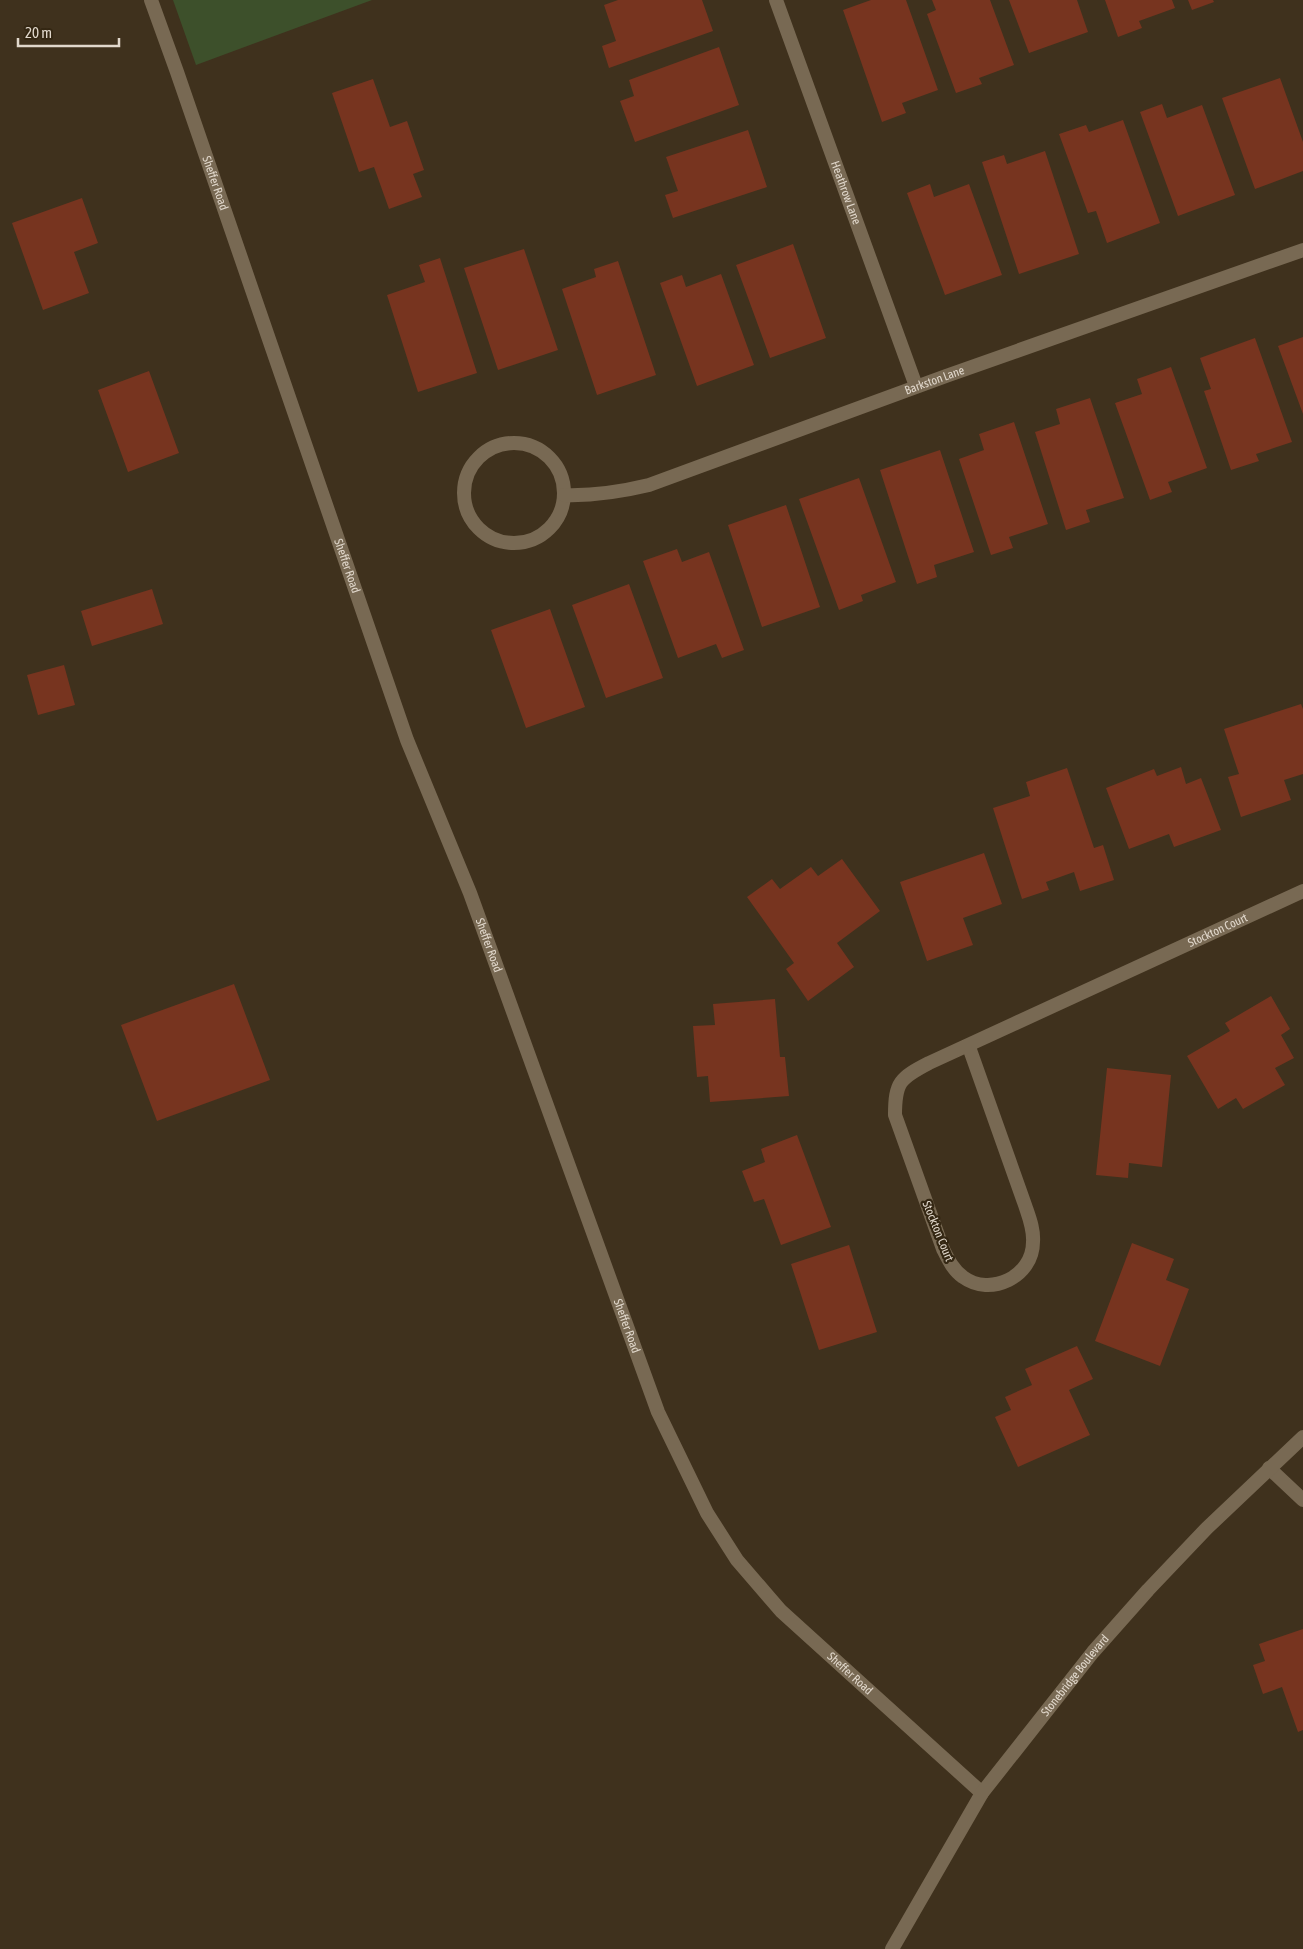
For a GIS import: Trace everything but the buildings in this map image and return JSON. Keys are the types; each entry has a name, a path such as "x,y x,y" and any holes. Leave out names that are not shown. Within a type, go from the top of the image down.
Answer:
{"street":[{"name":"Sheffer Road","path":"151,0 181,81 408,740 470,894 655,1402 678,1456 707,1513 737,1560 781,1612 982,1793"},
{"name":"Heathrow Lane","path":"776,0 916,386"},
{"name":"Barkston Lane","path":"564,495 591,496 620,492 648,485 916,386 1303,250"},
{"path":"504,444 523,444 541,451 555,465 562,481 564,495 563,506 556,520 547,531 529,541 514,544 494,540 478,530 468,515 463,495 465,478 473,463 486,451 504,444"},
{"name":"Stockton Court","path":"969,1046 1031,1225 1033,1243 1030,1257 1023,1270 1012,1279 999,1284 974,1283 962,1276 950,1264 895,1115 895,1095 901,1081 910,1072 1303,891"},
{"name":"Stonebridge Boulevard","path":"892,1949 982,1793 1093,1652 1207,1528 1303,1437"},
{"path":"1269,1468 1303,1500"}],"green space":[{"path":"173,0 372,0 196,65"}]}
